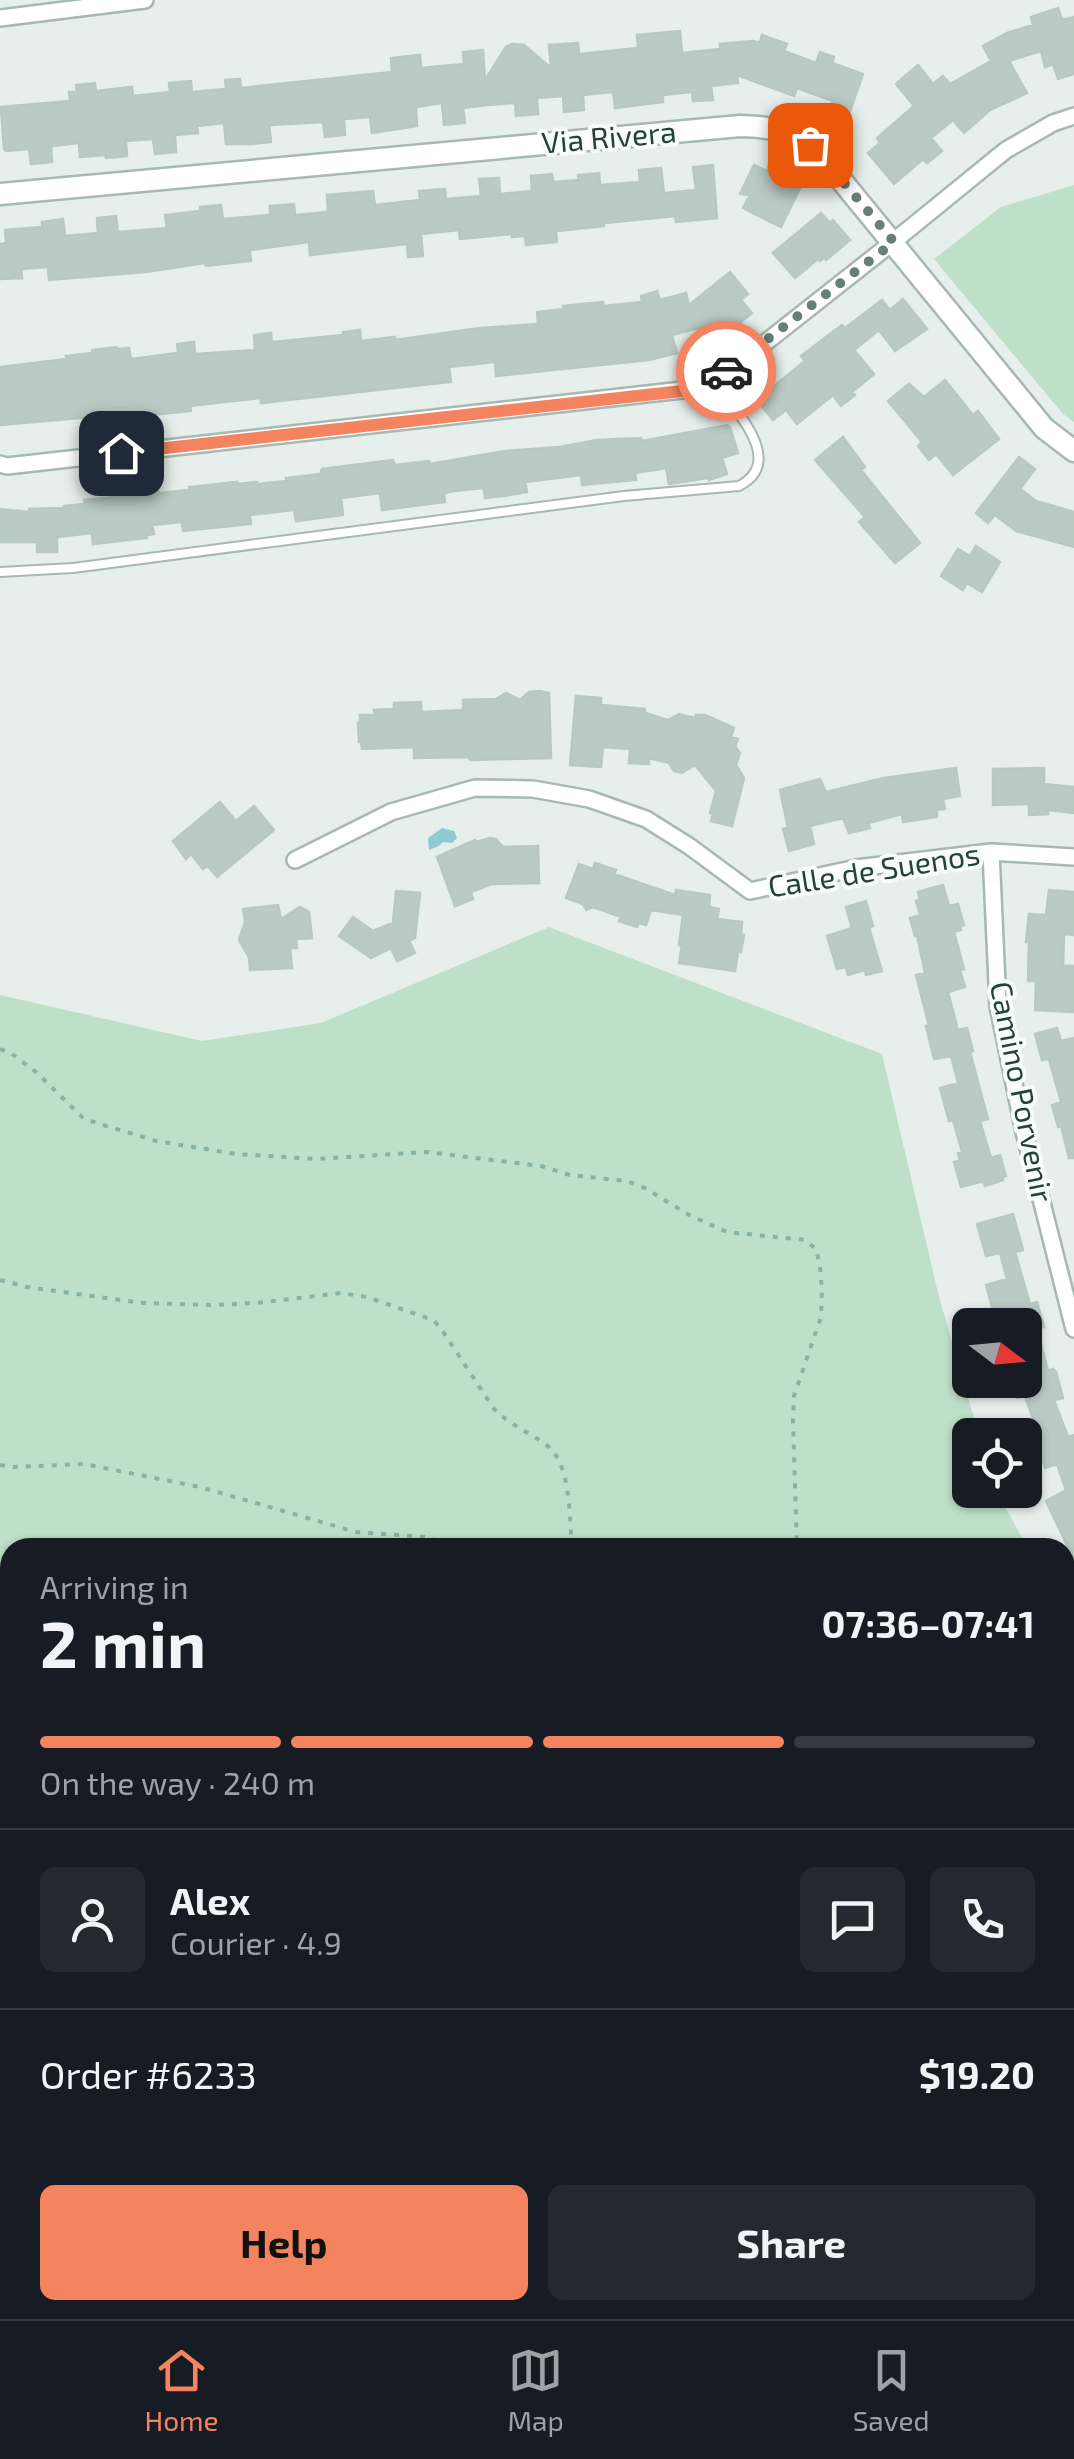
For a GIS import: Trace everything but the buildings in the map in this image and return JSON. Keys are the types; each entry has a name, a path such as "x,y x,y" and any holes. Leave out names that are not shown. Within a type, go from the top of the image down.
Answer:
{"street":[{"path":"0,18 144,0"},
{"path":"0,464 691,390 732,368 1006,150 1053,123 1074,116"},
{"name":"Via Rivera","path":"0,194 766,126 810,145 1044,428 1074,451"},
{"name":"Calle de Suenos","path":"295,860 390,812 475,788 533,788 589,799 646,820 750,891 856,868 991,852 1074,857"},
{"name":"Camino Porvenir","path":"991,852 998,1006 1024,1132 1074,1329"}],"lane":[{"path":"0,572 73,568 624,496 739,486 751,480 760,455 748,429 711,379"}],"path":[{"path":"0,1049 36,1072 84,1119 156,1141 236,1154 316,1158 427,1152 541,1166 646,1188 689,1216 727,1232 805,1240 816,1250 822,1291 821,1318 794,1396 797,1538"},
{"path":"0,1280 142,1303 256,1303 341,1293 390,1304 433,1320 494,1409 504,1420 550,1447 560,1460 571,1538"},
{"path":"0,1465 84,1464 200,1487 356,1532 429,1538"}],"green space":[{"path":"1074,185 1074,422 1063,414 934,259 1001,207"},
{"path":"549,927 882,1054 952,1341 952,1398 968,1398 974,1418 952,1418 952,1508 1006,1508 1022,1538 0,1538 0,995 202,1041 321,1023"}],"water":[{"path":"442,828 454,831 457,838 429,850 428,838"}],"way so far":[{"path":"726,371 894,242 810,145"}],"route":[{"path":"121,453 691,390 726,371"}]}
